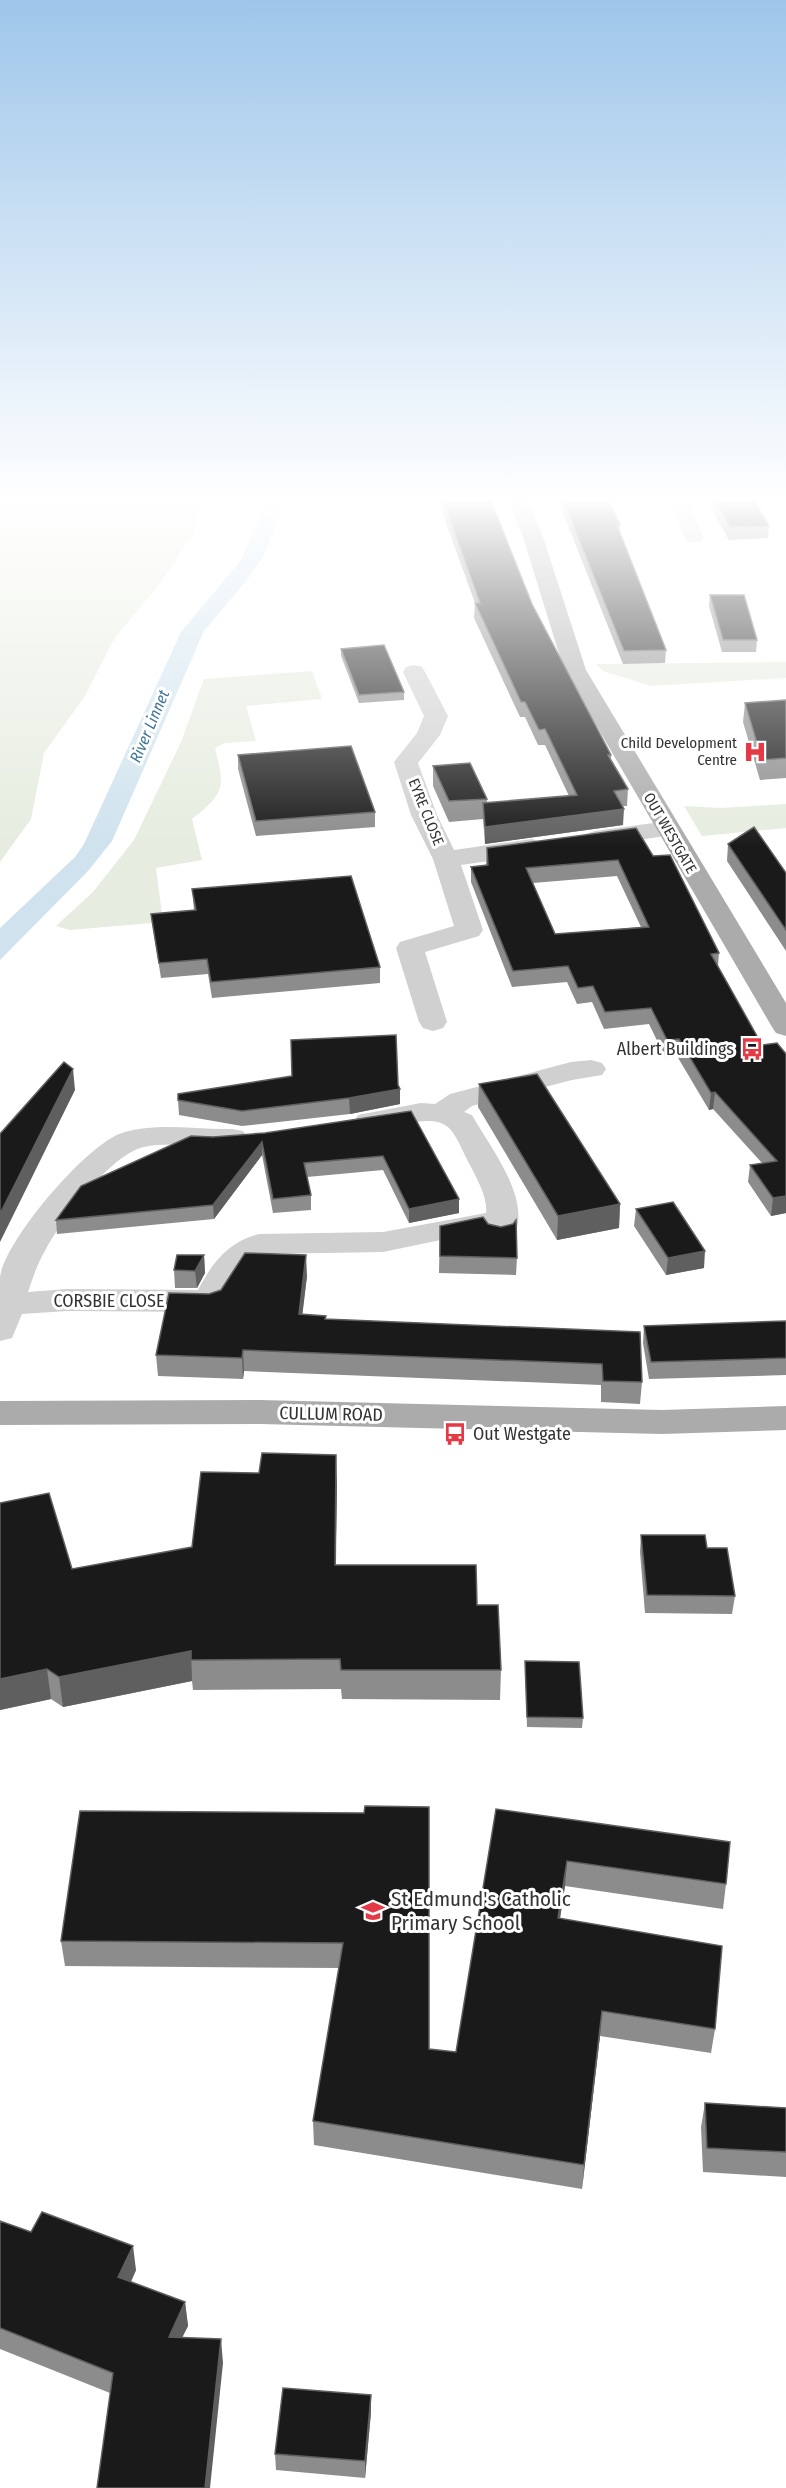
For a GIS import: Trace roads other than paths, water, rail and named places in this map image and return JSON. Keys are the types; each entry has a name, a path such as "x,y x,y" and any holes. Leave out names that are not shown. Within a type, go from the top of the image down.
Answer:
{"main road":[{"name":"OUT WESTGATE","path":"557,614 575,670 786,1027"},
{"name":"CULLUM ROAD","path":"0,1413 260,1412 662,1422 786,1418"},
{"name":"CULLUM ROAD","path":"662,1422 786,1434"}],"street":[{"name":"EYRE CLOSE","path":"414,672 436,717 428,735 406,762 424,815 446,859 469,930 410,948 433,1022"},
{"name":"EYRE CLOSE","path":"446,859 668,829"},
{"path":"339,1126 421,1112 441,1114 460,1100 571,1071 591,1069"},
{"name":"CORSBIE CLOSE","path":"4,1317 67,1300 210,1301 223,1273 241,1252 260,1244 383,1242 501,1224 502,1204 488,1170 460,1122 441,1114"},
{"name":"CORSBIE CLOSE","path":"4,1317 28,1249 67,1194 112,1150 131,1140 148,1137 208,1140 260,1135"}],"water":[{"name":"River Linnet","path":"196,614 218,614 204,631 112,841 88,871 0,960 0,928 75,857 84,844 181,632"}],"place":[{"name":"Child Development Centre","path":"755,752"},
{"name":"Albert Buildings","path":"752,1049"},
{"name":"Out Westgate","path":"455,1434"},
{"name":"St Edmund's Catholic Primary School","path":"373,1911"}]}
